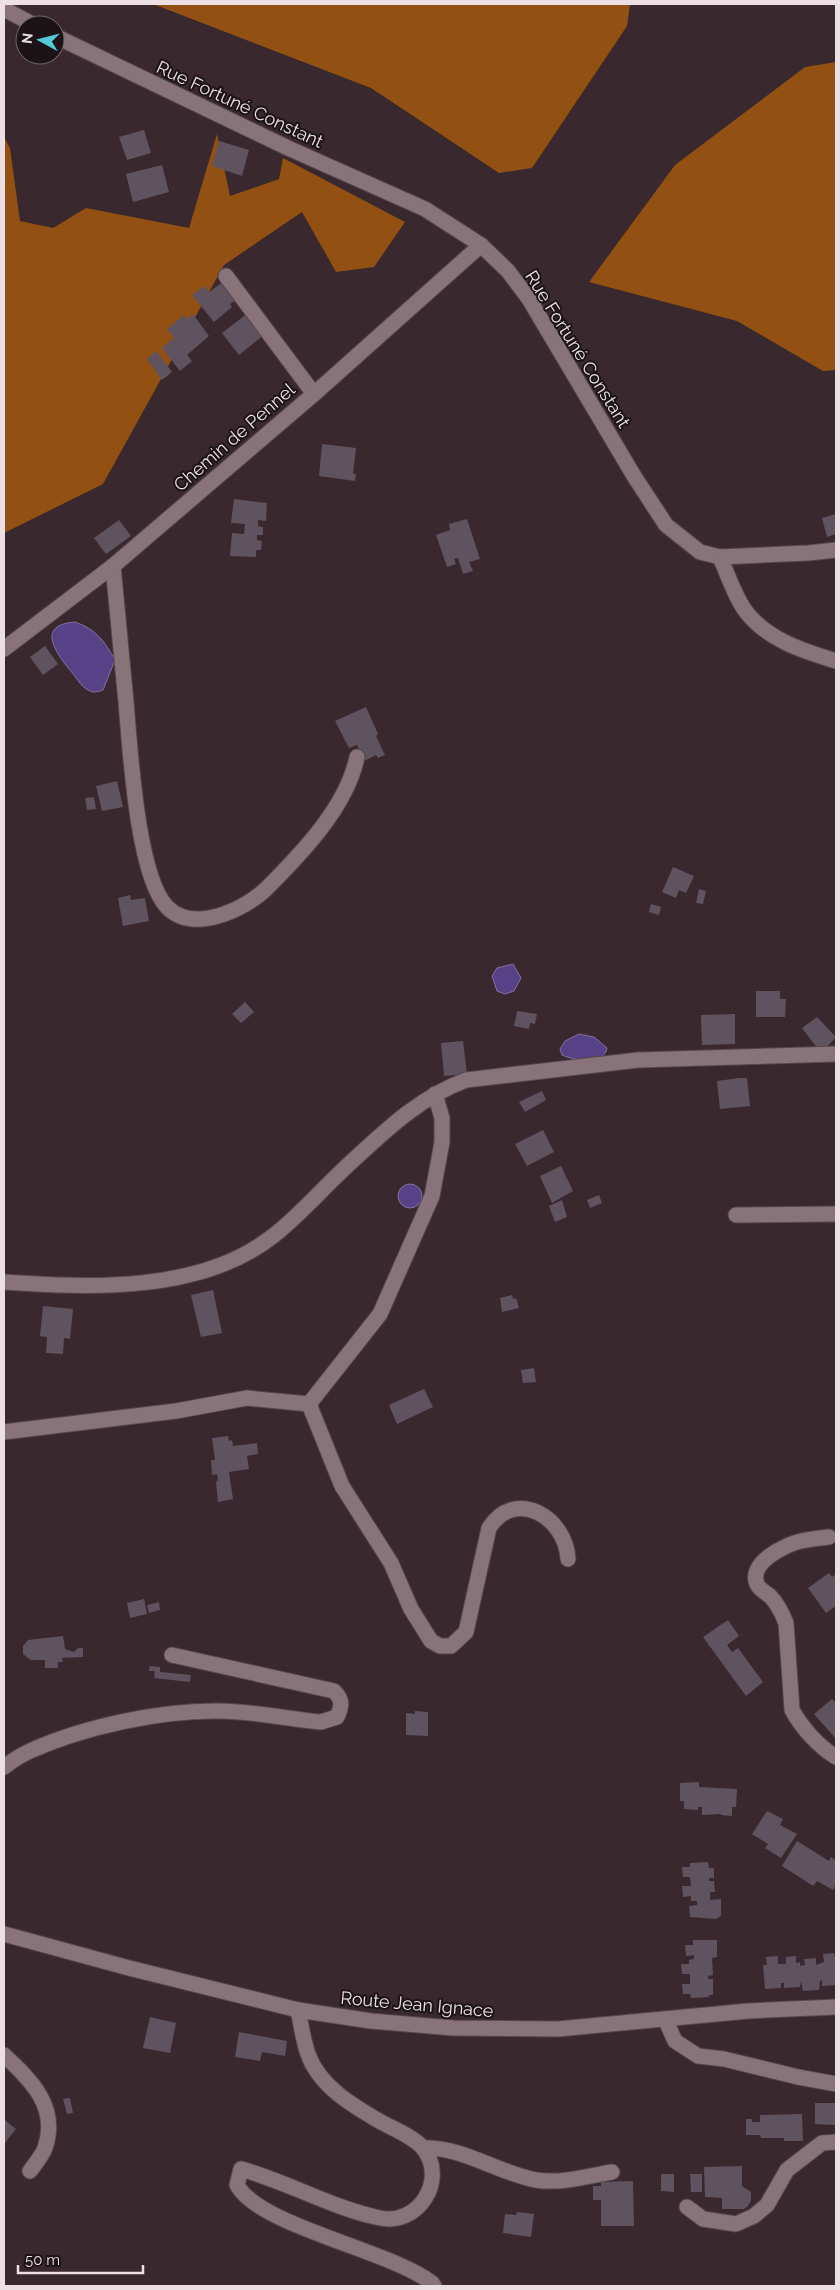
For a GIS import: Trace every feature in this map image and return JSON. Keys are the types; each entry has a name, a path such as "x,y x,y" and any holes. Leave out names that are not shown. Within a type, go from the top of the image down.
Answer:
{"street":[{"path":"4,9 15,15"},
{"name":"Rue Fortuné Constant","path":"65,41 288,148 425,209 482,245 508,271 529,300 634,476 666,525 700,552 720,557 836,550"},
{"name":"Chemin de Pennel","path":"4,649 113,566 314,394 482,245"},
{"path":"226,276 314,394"},
{"path":"720,557 743,608 753,619 786,643 836,661"},
{"path":"113,566 137,809 146,860 157,891 168,908 185,918 209,918 230,913 255,900 303,852 348,788 357,758"},
{"path":"4,1282 119,1285 178,1277 233,1259 251,1251 273,1236 416,1105 466,1080 638,1060 836,1054"},
{"path":"309,1404 380,1314 432,1196 442,1142 442,1118 435,1094"},
{"path":"736,1215 836,1214"},
{"path":"4,1432 176,1411 248,1398 309,1404"},
{"path":"309,1404 342,1486 391,1564 411,1609 431,1641 440,1646 451,1646 466,1632 489,1528 494,1519 513,1510 534,1509 546,1516 563,1536 567,1547 568,1559"},
{"path":"828,1537 785,1546 760,1564 756,1580 759,1587 772,1598 781,1610 786,1623 792,1710 798,1722 836,1758"},
{"path":"4,1767 28,1751 57,1740 122,1723 185,1712 221,1711 321,1722 337,1717 341,1707 340,1698 334,1691 172,1655"},
{"name":"Route Jean Ignace","path":"4,1934 129,1968 298,2010 371,2021 453,2028 558,2028 665,2020 748,2011 836,2007"},
{"path":"298,2010 307,2053 313,2066 324,2079 358,2109 422,2148 431,2165 432,2181 425,2200 418,2209 390,2219 365,2214 241,2170 237,2186 241,2193 267,2210 412,2269 434,2286"},
{"path":"665,2020 675,2041 698,2056 724,2059 836,2084"},
{"path":"4,2055 31,2080 46,2103 49,2130 45,2149 30,2171"},
{"path":"687,2207 703,2219 736,2224 754,2216 767,2205 788,2170 822,2143 836,2142"},
{"path":"422,2148 438,2147 513,2174 537,2180 555,2181 612,2172"}],"shaded area":[{"path":"153,4 630,4 627,26 532,168 499,173 371,88"},
{"path":"836,62 836,370 823,371 737,321 589,282 675,165 805,67"},
{"path":"217,134 230,196 279,179 283,158 405,222 374,267 336,272 302,212 224,265 103,484 4,533 4,137 10,148 20,221 53,228 86,208 189,228"},
{"path":"75,622 94,632 115,660 103,690 92,692 82,686 54,647 52,633 56,628 63,624"},
{"path":"513,964 521,978 514,991 505,994 497,991 492,976 497,968"},
{"path":"579,1034 594,1037 607,1048 605,1054 587,1060 573,1059 562,1055 560,1049 565,1041"},
{"path":"410,1184 418,1188 422,1196 418,1204 410,1208 402,1204 398,1196 402,1188"}],"building":[{"path":"144,130 151,153 127,160 119,137"},
{"path":"219,141 249,150 242,176 212,166"},
{"path":"162,165 169,192 133,202 126,174"},
{"path":"223,282 236,300 230,304 232,307 214,322 192,295 204,286 209,292"},
{"path":"248,313 265,334 239,355 222,333"},
{"path":"193,314 209,336 187,355 192,361 180,371 162,348 174,338 167,329 184,315 187,319"},
{"path":"156,351 172,372 162,380 147,359"},
{"path":"322,444 356,448 353,474 356,474 355,481 319,476"},
{"path":"234,499 267,503 266,521 258,520 258,526 263,527 263,535 257,535 257,540 262,541 261,550 256,550 256,557 230,556 232,533 244,534 245,524 231,523"},
{"path":"836,514 836,534 827,537 822,518"},
{"path":"467,519 480,559 469,562 473,571 463,574 458,558 454,559 456,564 447,567 436,535 450,530 449,524"},
{"path":"119,520 131,536 106,554 94,538"},
{"path":"45,646 58,664 43,675 30,657"},
{"path":"366,707 385,755 378,758 376,755 364,761 357,745 349,748 335,721"},
{"path":"117,781 123,807 102,811 96,786"},
{"path":"94,797 96,809 87,810 85,798"},
{"path":"673,867 694,876 686,893 679,890 676,898 662,892"},
{"path":"699,889 706,891 703,904 696,903"},
{"path":"130,895 131,900 145,898 149,921 123,926 118,898"},
{"path":"651,904 661,907 659,915 649,912"},
{"path":"756,991 780,991 780,999 786,999 785,1017 756,1017"},
{"path":"245,1002 254,1012 241,1023 232,1014"},
{"path":"517,1011 537,1014 535,1024 530,1023 529,1029 514,1026"},
{"path":"735,1014 735,1044 702,1045 701,1015"},
{"path":"817,1017 836,1037 821,1053 802,1028"},
{"path":"463,1041 467,1074 444,1076 441,1043"},
{"path":"747,1078 750,1106 720,1109 717,1081"},
{"path":"542,1091 546,1100 525,1112 519,1102"},
{"path":"543,1130 554,1152 527,1166 515,1144"},
{"path":"561,1166 573,1191 552,1203 540,1176"},
{"path":"599,1195 602,1203 590,1208 587,1200"},
{"path":"562,1200 567,1217 555,1222 549,1206"},
{"path":"213,1290 222,1333 201,1337 191,1295"},
{"path":"512,1295 513,1299 516,1298 519,1308 502,1312 500,1298"},
{"path":"43,1306 73,1309 70,1339 64,1338 63,1354 46,1353 47,1337 40,1336"},
{"path":"534,1368 536,1382 523,1383 521,1370"},
{"path":"424,1389 433,1407 397,1424 389,1405"},
{"path":"228,1436 229,1441 232,1440 233,1446 257,1443 258,1454 247,1456 249,1469 229,1472 233,1499 218,1502 217,1474 212,1475 211,1460 215,1460 212,1438"},
{"path":"829,1573 832,1577 836,1574 836,1606 826,1613 808,1588"},
{"path":"144,1599 147,1614 130,1618 127,1603"},
{"path":"159,1602 160,1610 149,1613 147,1605"},
{"path":"728,1620 739,1636 727,1645 732,1652 738,1648 763,1682 746,1696 703,1637"},
{"path":"63,1636 65,1649 74,1652 78,1648 83,1648 83,1657 62,1658 63,1662 58,1662 58,1668 45,1668 45,1660 31,1660 23,1654 23,1646 28,1640"},
{"path":"150,1666 160,1667 160,1672 191,1675 190,1682 154,1678 155,1671 149,1671"},
{"path":"832,1699 836,1703 836,1739 814,1714"},
{"path":"415,1711 428,1712 428,1736 406,1735 406,1713 415,1714"},
{"path":"699,1782 699,1787 737,1789 736,1807 732,1807 732,1816 721,1814 702,1815 702,1807 698,1807 698,1810 684,1809 684,1801 680,1801 680,1783"},
{"path":"767,1811 783,1819 780,1825 797,1834 781,1858 765,1848 768,1844 752,1834"},
{"path":"797,1841 829,1861 831,1857 836,1861 836,1884 833,1890 817,1881 813,1886 782,1866"},
{"path":"708,1862 709,1868 714,1868 714,1878 709,1878 709,1881 714,1881 715,1892 710,1892 710,1900 721,1899 721,1916 716,1919 690,1917 689,1906 697,1905 697,1901 691,1901 691,1896 683,1897 682,1886 691,1886 690,1877 683,1877 682,1867 690,1867 690,1863"},
{"path":"693,1940 717,1940 717,1957 712,1958 713,1975 708,1976 708,1979 713,1979 713,1995 709,1995 709,1997 691,1998 690,1994 683,1994 682,1984 690,1984 690,1974 682,1974 681,1964 689,1964 689,1960 694,1959 694,1955 686,1956 685,1945 693,1945"},
{"path":"834,1953 836,1985 822,1986 822,1980 820,1981 819,1990 803,1991 801,1981 800,1987 784,1988 784,1983 781,1983 781,1988 765,1989 763,1965 767,1965 766,1957 778,1956 778,1964 786,1964 786,1957 796,1956 796,1963 800,1962 800,1966 805,1965 804,1959 816,1958 816,1965 824,1962 823,1954"},
{"path":"150,2017 176,2023 170,2053 143,2048"},
{"path":"239,2032 287,2041 285,2056 262,2052 260,2061 235,2057"},
{"path":"70,2098 73,2113 67,2114 63,2099"},
{"path":"815,2103 836,2103 836,2125 815,2124"},
{"path":"802,2114 803,2141 784,2141 784,2138 761,2138 760,2135 746,2135 746,2119 752,2119 752,2122 760,2122 760,2115"},
{"path":"4,2121 16,2129 4,2144"},
{"path":"742,2166 742,2186 751,2192 751,2201 748,2206 744,2209 722,2209 722,2198 705,2197 704,2167"},
{"path":"661,2174 674,2174 674,2192 661,2191"},
{"path":"690,2174 702,2174 702,2192 691,2192"},
{"path":"633,2181 634,2226 601,2226 601,2200 593,2200 593,2186 601,2186 601,2182"},
{"path":"517,2212 534,2214 531,2237 503,2233 505,2214 516,2215"}]}
